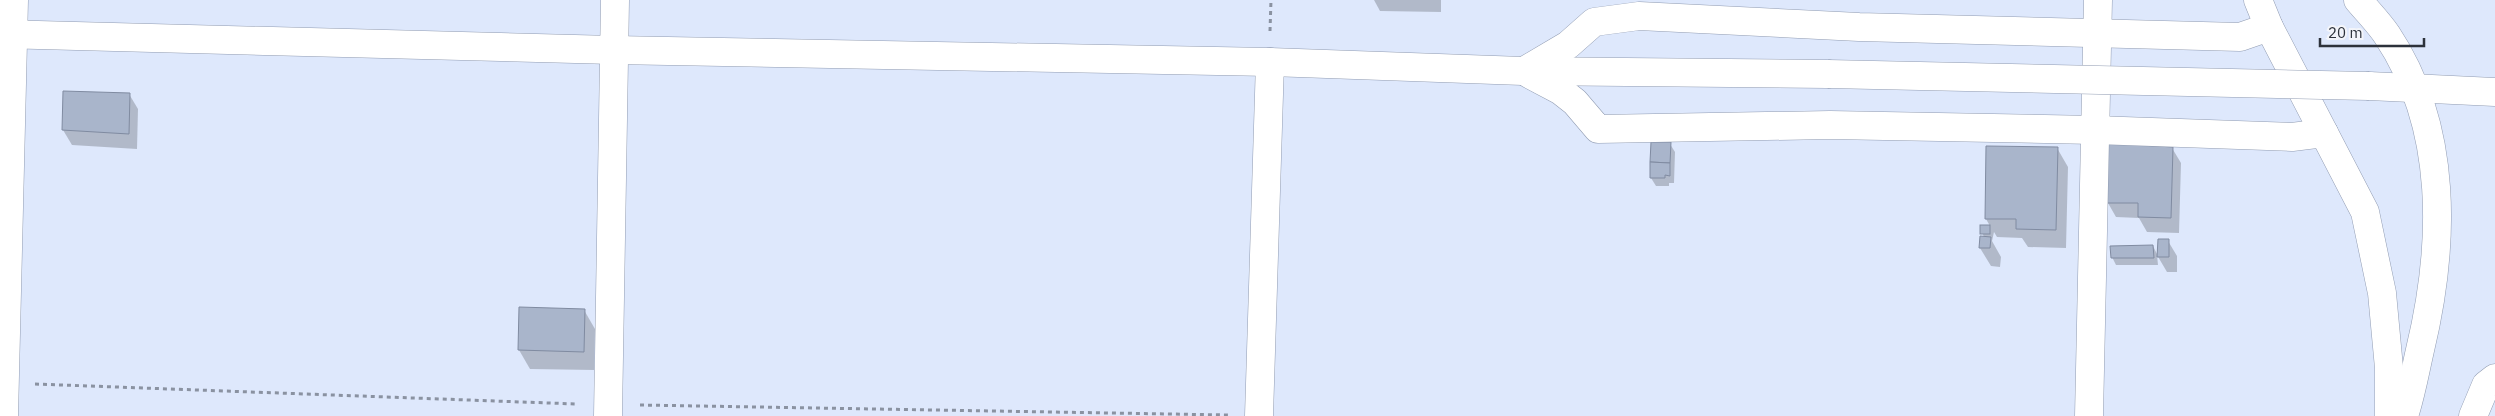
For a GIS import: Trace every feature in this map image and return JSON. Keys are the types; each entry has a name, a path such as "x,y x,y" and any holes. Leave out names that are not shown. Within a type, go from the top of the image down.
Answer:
{"street":[{"path":"4,416 6,34 14,0"},
{"path":"608,410 615,0"},
{"path":"2089,416 2098,0"},
{"path":"2258,0 2269,27 2365,212 2382,292 2389,368 2388,416"},
{"path":"2358,0 2387,35 2414,87 2427,124 2438,198 2438,235 2430,310 2404,416"},
{"path":"1523,72 1568,45 1594,22 1639,16 1859,27 2240,37 2269,27"},
{"path":"6,34 614,50 1270,62 1523,72 1828,74 2414,87 2495,92"},
{"path":"1258,416 1270,62"},
{"path":"1523,72 1561,91 1575,102 1598,129 1830,125 2095,130 2292,137 2324,133"},
{"path":"2473,416 2486,385 2495,378"}],"path":[{"path":"5,383 608,410 1258,416"}],"building":[{"path":"63,91 130,93 129,134 62,130"},
{"path":"1651,142 1671,142 1670,163 1650,162"},
{"path":"2108,143 2173,147 2171,218 2138,217 2138,203 2106,203"},
{"path":"1986,146 2058,147 2056,230 2016,229 2016,219 1985,219"},
{"path":"1650,162 1670,163 1670,176 1650,178"},
{"path":"1980,225 1990,225 1990,234 1980,234"},
{"path":"1980,236 1991,237 1990,248 1979,248"},
{"path":"2158,239 2169,239 2169,257 2157,257"},
{"path":"2153,245 2154,258 2111,258 2110,246"},
{"path":"519,307 585,309 584,352 518,350"}]}
